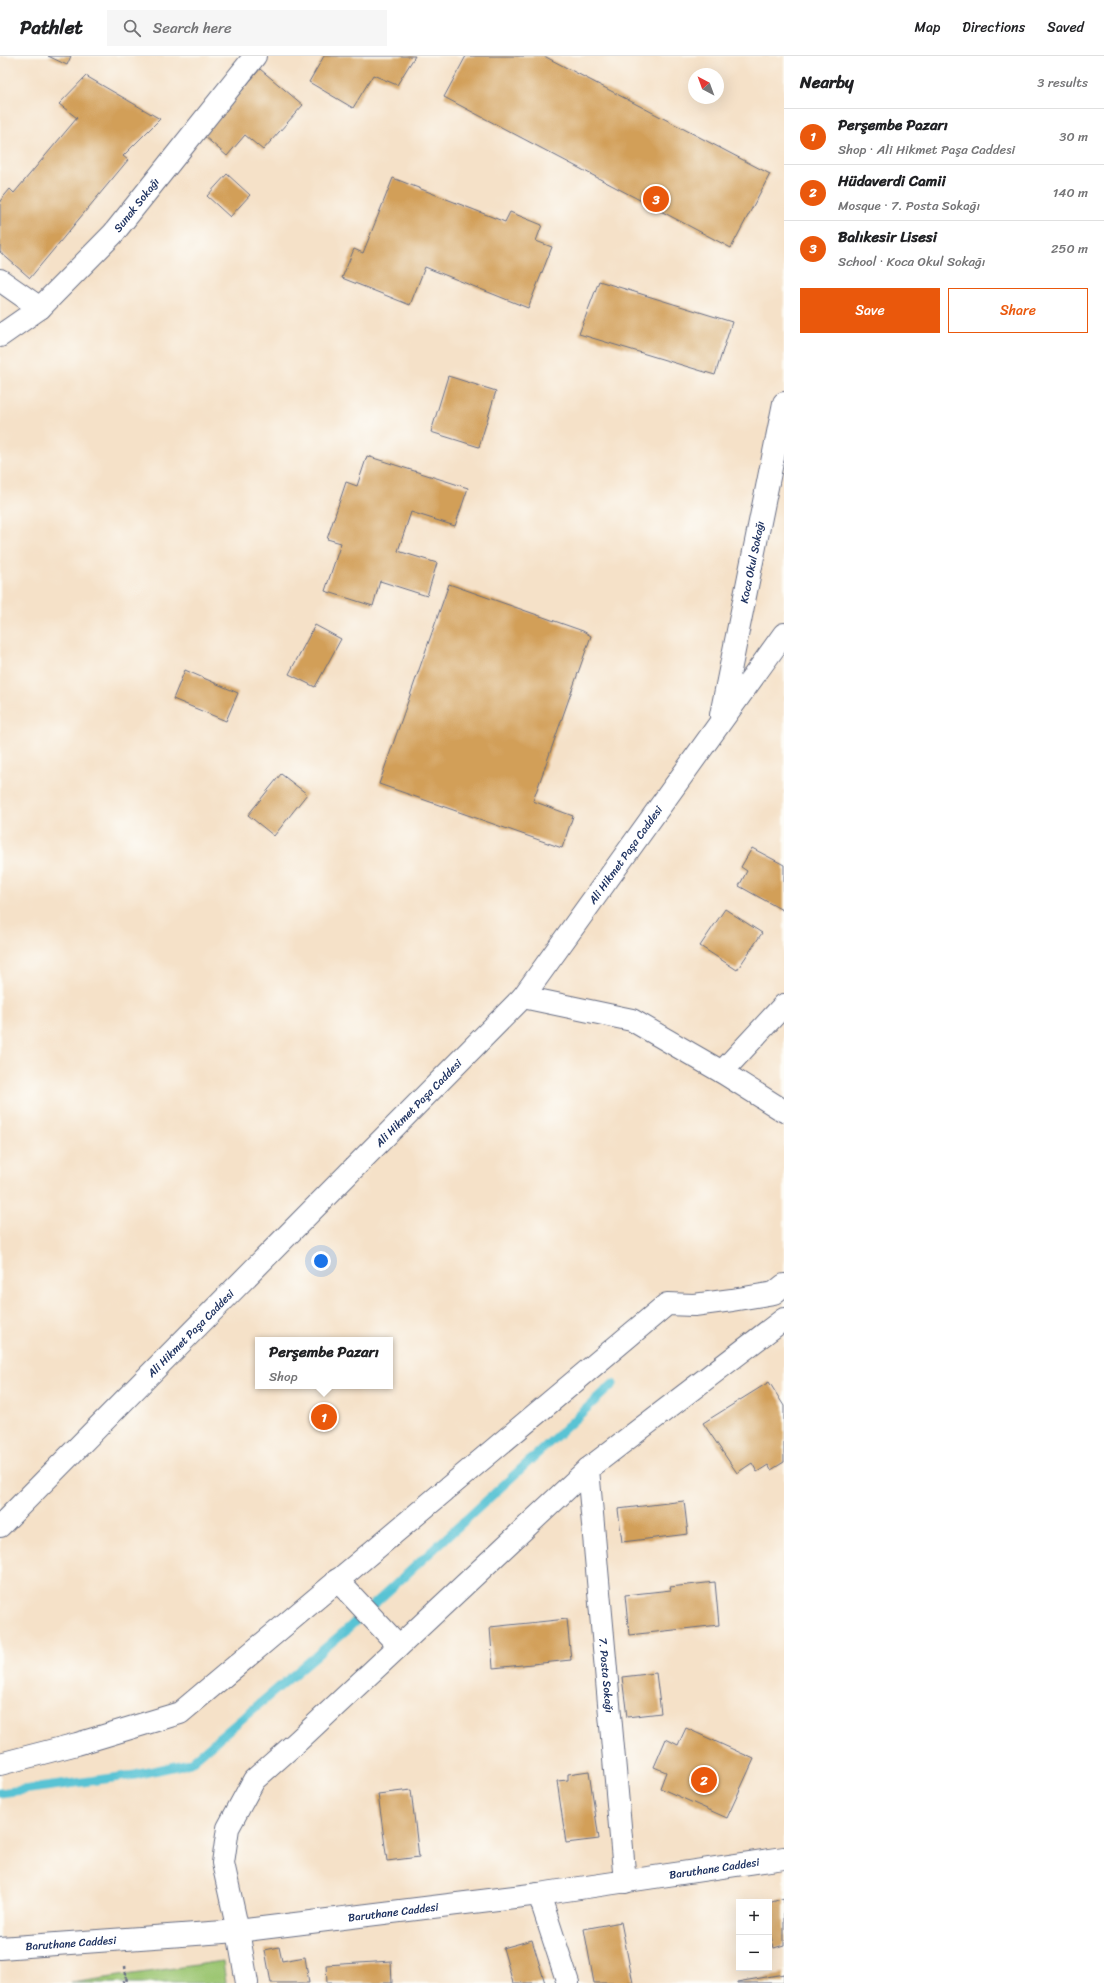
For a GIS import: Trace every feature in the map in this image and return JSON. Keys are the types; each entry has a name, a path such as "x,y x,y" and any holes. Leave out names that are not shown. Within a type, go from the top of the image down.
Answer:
{"street":[{"name":"Sunak Sokağı","path":"0,336 40,308 112,234 255,56"},
{"path":"0,280 40,308"},
{"name":"Koca Okul Sokağı","path":"720,722 784,403"},
{"name":"Ali Hikmet Paşa Caddesi","path":"0,1526 523,997 784,634"},
{"path":"523,997 632,1020 722,1072 784,1111"},
{"path":"722,1072 784,1005"},
{"path":"0,1764 78,1744 180,1713 667,1304 694,1305 779,1289 784,1312"},
{"path":"247,1983 238,1931 223,1863 228,1828 254,1780 298,1741 588,1469 784,1319"},
{"name":"7. Posta Sokağı","path":"588,1469 625,1882"},
{"path":"337,1580 399,1646"},
{"name":"Baruthane Caddesi","path":"0,1948 238,1931 539,1894 784,1858"},
{"path":"539,1894 568,1983"}],"path":[{"path":"123,1983 126,1975"}],"green space":[{"path":"223,1961 226,1983 71,1983"}],"building":[{"path":"48,56 71,56 67,65"},
{"path":"324,56 415,56 397,85 373,75 353,108 309,82"},
{"path":"466,56 544,56 770,174 731,248 444,97"},
{"path":"260,69 303,105 263,150 245,135 227,156 204,136"},
{"path":"86,76 160,119 123,156 128,160 30,278 0,252 0,201 10,189 14,193 77,118 59,104"},
{"path":"227,174 250,195 230,217 207,196"},
{"path":"393,178 505,222 510,212 542,225 536,241 552,247 528,308 425,267 410,305 342,278 354,249 363,253"},
{"path":"599,281 732,322 715,375 579,334"},
{"path":"448,376 496,391 479,447 431,432"},
{"path":"367,456 468,488 455,526 411,512 398,551 437,563 427,596 380,581 373,606 325,591 341,543 327,539 346,482 357,486"},
{"path":"449,584 583,631 591,636 533,801 573,816 562,848 379,784"},
{"path":"315,625 341,639 315,687 289,674"},
{"path":"185,670 238,693 226,721 173,699"},
{"path":"281,774 307,794 274,836 248,815"},
{"path":"752,848 784,865 784,911 739,886 747,871 741,867"},
{"path":"725,909 762,933 737,970 700,946"},
{"path":"769,1382 784,1406 784,1462 771,1470 768,1465 757,1472 752,1463 737,1473 703,1423"},
{"path":"684,1501 688,1534 622,1542 618,1509"},
{"path":"715,1582 719,1625 629,1635 625,1595 671,1590 670,1587"},
{"path":"567,1619 571,1660 493,1668 490,1627"},
{"path":"656,1673 661,1713 627,1717 622,1677"},
{"path":"686,1728 754,1759 727,1818 660,1788 666,1772 654,1767 666,1739 678,1745"},
{"path":"589,1771 599,1839 566,1843 557,1781 568,1780 568,1774"},
{"path":"411,1790 419,1857 387,1861 378,1794"},
{"path":"784,1898 784,1945 774,1948 772,1940 772,1902"},
{"path":"621,1922 633,1983 594,1983 584,1929"},
{"path":"532,1940 545,1983 513,1983 503,1948"},
{"path":"279,1947 282,1961 305,1957 309,1983 271,1983 265,1950"},
{"path":"391,1961 392,1983 327,1983 326,1965"},
{"path":"784,1974 784,1983 737,1983 737,1982"}],"waterway":[{"path":"0,1793 135,1775 190,1763 345,1631 613,1384"}],"place":[{"name":"Balıkesir Lisesi","path":"656,199"},
{"name":"Perşembe Pazarı","path":"324,1417"},
{"name":"Hüdaverdi Camii","path":"704,1780"}]}
